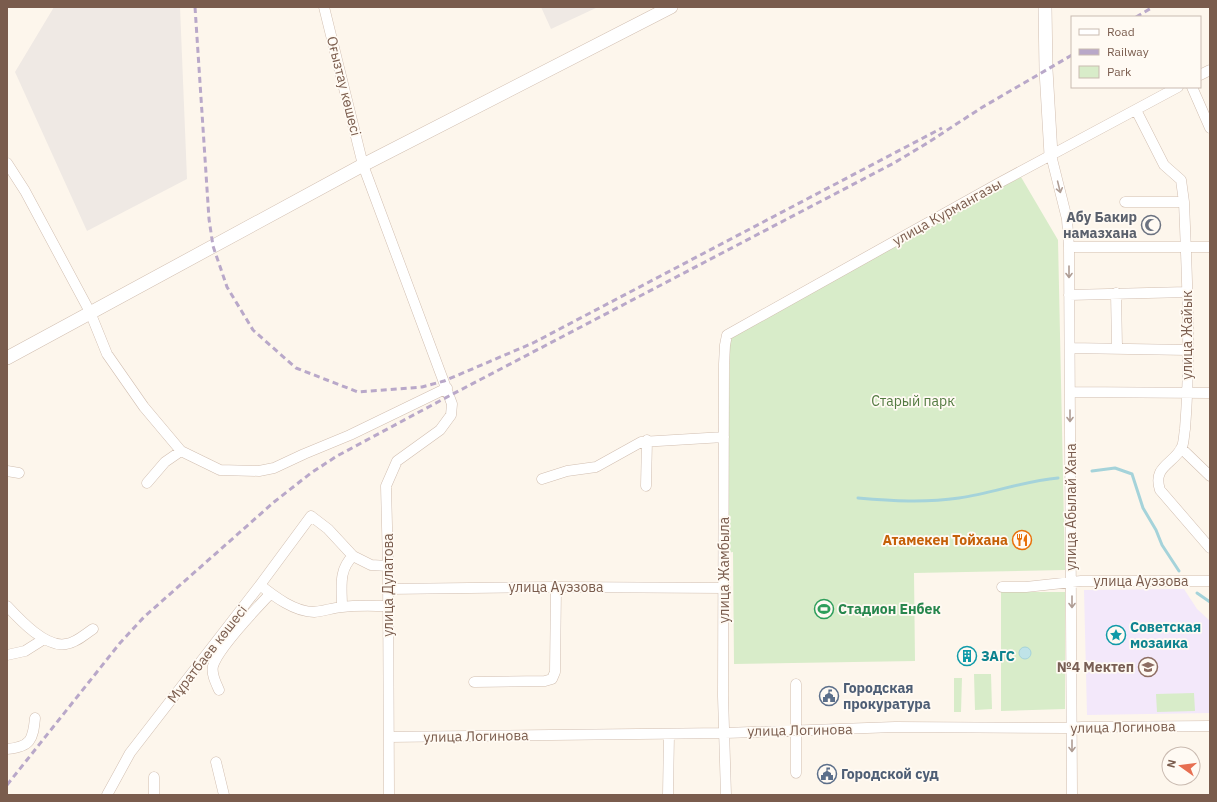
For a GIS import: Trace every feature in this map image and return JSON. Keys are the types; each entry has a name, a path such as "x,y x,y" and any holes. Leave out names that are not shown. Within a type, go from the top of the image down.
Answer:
{"street":[{"name":"Оғызтау көшесі","path":"324,7 363,166 452,404"},
{"path":"7,358 363,166 671,7"},
{"path":"1045,7 1046,76 1051,155"},
{"path":"1201,74 1210,70"},
{"name":"улица Курмангазы","path":"725,345 727,335 732,331 1051,155 1176,88"},
{"path":"1192,88 1210,128"},
{"name":"улица Жайык","path":"1136,110 1164,166 1183,184 1188,350 1187,394 1182,448"},
{"name":"улица Абылай Хана","path":"1051,155 1067,219 1069,247 1072,795"},
{"path":"7,163 26,191 90,312 108,354 144,407 181,451 220,470 259,471 274,468 350,435 423,398 447,388"},
{"path":"1125,202 1184,202"},
{"path":"1069,247 1210,247"},
{"path":"1069,295 1187,292"},
{"path":"1116,293 1116,347"},
{"name":"улица Жамбыла","path":"725,345 724,696 726,795"},
{"path":"1070,348 1116,347 1188,350"},
{"path":"1070,392 1210,393"},
{"name":"улица Дулатова","path":"389,795 388,566 385,492 387,481 394,466 402,456 440,430 450,415 452,404"},
{"path":"542,479 567,471 596,467 628,448 647,440 724,437"},
{"path":"646,486 647,440"},
{"path":"1210,476 1182,448 1160,472 1158,480 1159,485 1175,509 1210,548"},
{"path":"146,483 165,462 181,451"},
{"path":"7,471 19,473"},
{"name":"Мұратбаев көшесі","path":"107,795 114,779 130,752 260,585 311,516 328,529 353,556"},
{"path":"342,607 342,574 344,566 353,556 371,565 388,566"},
{"name":"улица Ауэзова","path":"1002,587 1026,587 1072,582 1210,581"},
{"path":"260,585 270,594 299,610 324,611 342,607 388,606"},
{"path":"474,682 545,682 552,679 555,672 556,587"},
{"name":"улица Ауэзова","path":"388,589 556,587 725,588"},
{"path":"219,690 213,676 213,666 240,626 270,594"},
{"path":"7,606 44,639 54,644 66,644 77,640 93,629"},
{"path":"7,655 25,651 44,639"},
{"path":"796,684 796,773"},
{"path":"7,749 25,745 32,738 35,718"},
{"name":"улица Логинова","path":"389,737 725,733 895,727 1210,726"},
{"path":"668,795 669,734"},
{"path":"216,762 224,795"},
{"path":"154,777 154,795"}],"shaded area":[{"path":"54,7 180,7 187,179 87,231 15,72"},
{"path":"541,7 598,7 551,29"},
{"name":"№4 Мектеп","path":"1184,589 1197,609 1210,621 1210,713 1087,715 1084,590"}],"green space":[{"name":"Старый парк","path":"1021,177 1058,240 1065,570 914,573 915,661 734,664 733,552 727,553 730,336 816,286"},
{"path":"1001,592 1065,592 1065,709 1001,711"},
{"path":"974,674 991,674 992,709 975,710"},
{"path":"954,678 962,678 961,712 954,712"},
{"path":"1194,693 1195,711 1157,712 1156,694"}],"water":[{"path":"1027,647 1030,648 1030,658 1023,659 1020,658 1019,651 1020,648"}],"waterway":[{"path":"1092,471 1115,468 1132,474 1143,508 1156,530 1162,545 1179,571"},
{"path":"858,498 908,501 946,500 1058,478"},
{"path":"1197,593 1210,602"}],"railway":[{"path":"195,7 209,219 213,246 227,287 253,330 296,368 358,392 422,387 444,381 533,343 942,128"},
{"path":"1138,16 1153,7"},
{"path":"7,785 120,643 144,617 274,502 311,473 337,456 449,396 894,163 981,108 1071,56"}],"place":[{"name":"Абу Бакир намазхана","path":"1151,225"},
{"name":"Атамекен Тойхана","path":"1022,540"},
{"name":"Стадион Енбек","path":"824,609"},
{"name":"Советская мозаика","path":"1116,635"},
{"name":"ЗАГС","path":"967,656"},
{"name":"№4 Мектеп","path":"1148,667"},
{"name":"Городская прокуратура","path":"829,696"},
{"name":"Городской суд","path":"827,774"}]}
